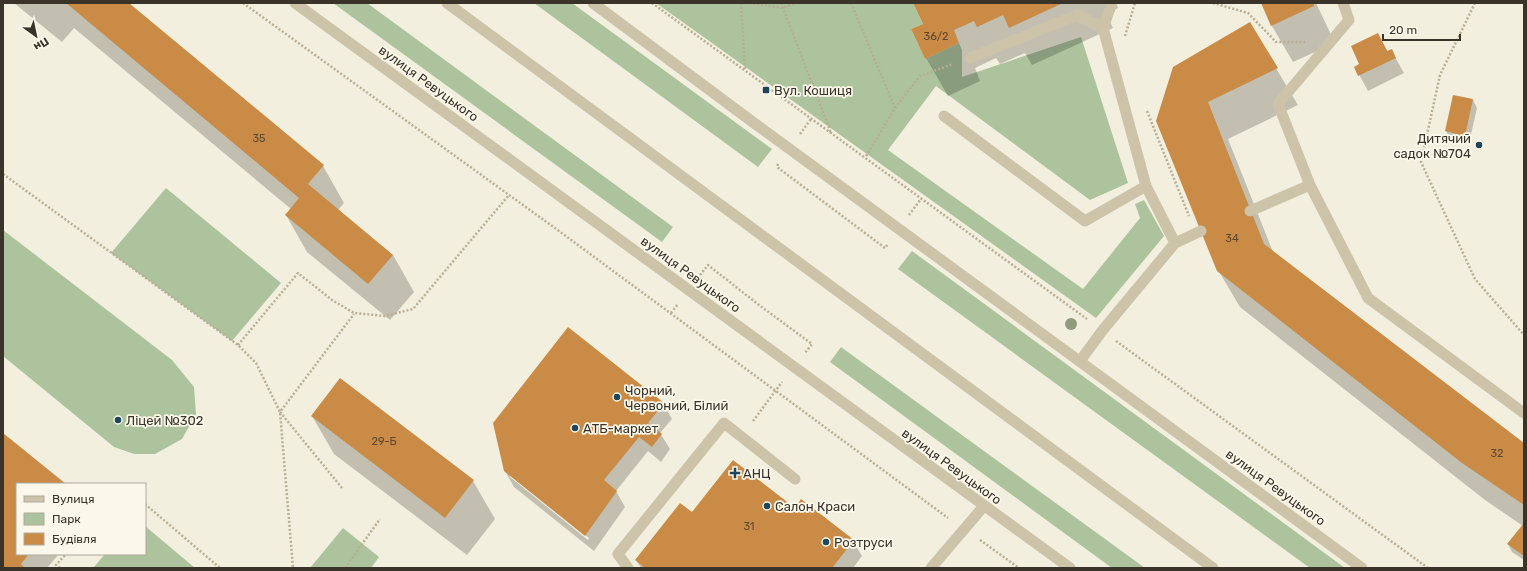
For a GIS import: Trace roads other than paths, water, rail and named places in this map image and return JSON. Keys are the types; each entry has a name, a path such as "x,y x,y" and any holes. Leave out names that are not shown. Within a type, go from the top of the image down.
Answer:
{"street":[{"name":"вулиця Ревуцького","path":"295,3 1070,568"},
{"path":"447,3 1214,568"},
{"name":"вулиця Ревуцького","path":"593,3 761,128 1362,568"},
{"path":"1112,3 1103,28 1146,186 1175,243"},
{"path":"1343,3 1349,20 1278,104 1310,185 1368,298 1524,413"},
{"path":"970,58 1078,15 1103,28"},
{"path":"944,116 1086,221 1146,186"},
{"path":"1250,211 1310,185"},
{"path":"1080,362 1102,331 1175,243 1201,231"},
{"path":"628,568 618,554 724,423 795,479"},
{"path":"931,568 984,506"}],"place":[{"name":"Вул. Кошиця","path":"766,90"},
{"name":"Дитячий садок №704","path":"1479,145"},
{"name":"Чорний, Червоний, Білий","path":"617,397"},
{"name":"Ліцей №302","path":"118,420"},
{"name":"АТБ-маркет","path":"575,428"},
{"name":"АНЦ","path":"735,473"},
{"name":"Салон Краси","path":"767,506"},
{"name":"Розтруси","path":"826,542"}]}
